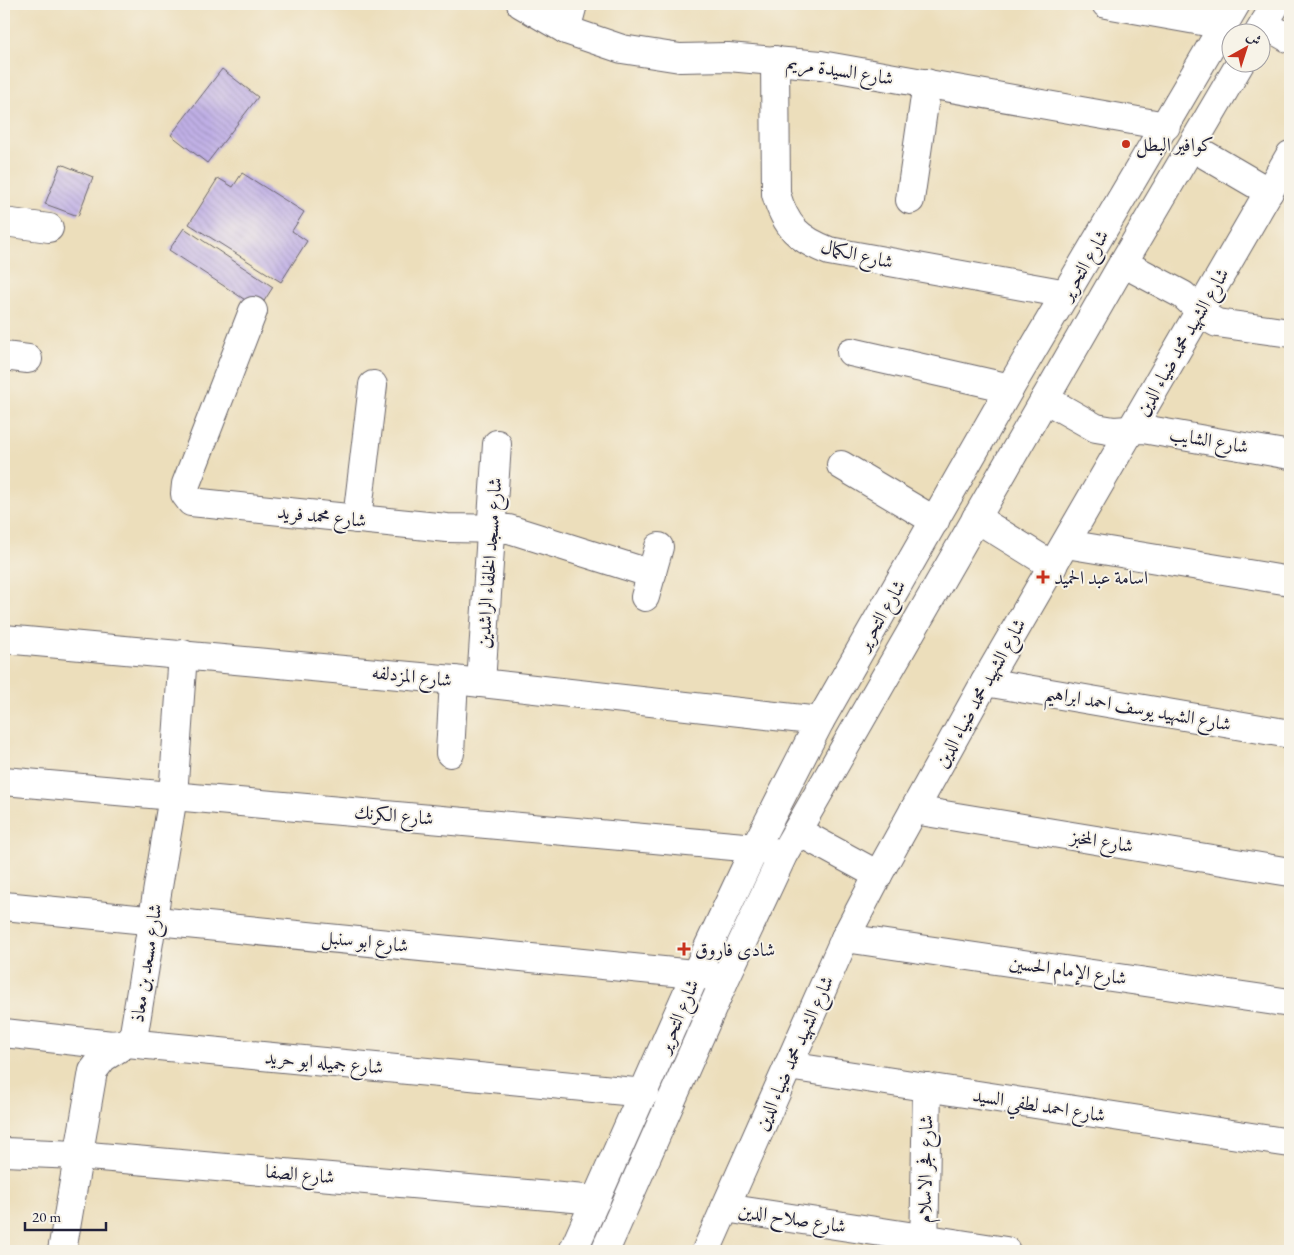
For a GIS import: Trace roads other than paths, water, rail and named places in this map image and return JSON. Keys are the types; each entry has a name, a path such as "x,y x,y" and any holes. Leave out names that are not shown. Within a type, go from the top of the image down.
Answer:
{"street":[{"name":"شارع السيدة مريم","path":"521,4 566,30 622,49 680,58 728,57 821,65 1166,126"},
{"path":"566,30 573,4"},
{"path":"1106,4 1230,14"},
{"name":"شارع التحرير","path":"573,1251 645,1093 696,973 755,848 820,721 1010,388 1166,126 1230,14"},
{"path":"1266,20 1290,39"},
{"name":"شارع الكمال","path":"775,60 776,194 782,214 794,231 810,243 829,251 1067,294"},
{"name":"شارع التحرير","path":"605,1251 726,977 784,855 976,518 1235,72"},
{"path":"910,200 926,83"},
{"path":"1192,147 1269,192"},
{"name":"شارع الشهيد محمد ضياء الدين","path":"706,1251 845,938 878,875 985,682 1290,154"},
{"path":"4,222 49,228"},
{"path":"1123,263 1183,295 1208,318 1217,323 1290,333"},
{"name":"شارع محمد فريد","path":"253,311 186,484 185,494 191,502 447,528 509,529 532,535 649,586 659,547"},
{"path":"851,352 1010,388"},
{"path":"357,519 373,384"},
{"name":"شارع الشايب","path":"1045,399 1096,428 1114,431 1155,431 1290,455"},
{"name":"شارع مسجد الخلفاء الراشدين","path":"481,683 497,444"},
{"path":"840,465 935,521"},
{"path":"976,518 1059,555 1290,581"},
{"name":"شارع المزدلفه","path":"4,639 454,680 820,721"},
{"name":"شارع مسعد بن معاذ","path":"62,1251 77,1155 93,1071 102,1058 127,1043 134,1033 173,796 183,654"},
{"path":"450,753 454,680"},
{"name":"شارع الشهيد يوسف احمد ابراهيم","path":"985,682 1290,734"},
{"name":"شارع الكرنك","path":"4,781 755,848 784,855"},
{"name":"شارع المخبز","path":"914,810 1290,872"},
{"path":"797,831 878,875"},
{"name":"شارع ابو سنبل","path":"4,906 726,977"},
{"name":"شارع الإمام الحسين","path":"845,938 1290,1003"},
{"name":"شارع جميله ابو حريد","path":"4,1033 112,1045 127,1043 645,1093"},
{"name":"شارع احمد لطفي السيد","path":"788,1066 1290,1144"},
{"name":"شارع فجر الاسلام","path":"924,1245 927,1087"},
{"name":"شارع الصفا","path":"4,1152 77,1155 596,1200"},
{"name":"شارع صلاح الدين","path":"725,1208 924,1245 1006,1251"}],"place":[{"name":"كوافير البطل","path":"1126,144"},
{"name":"اسامة عبد الحميد","path":"1043,577"},
{"name":"شادى فاروق","path":"684,949"}]}
